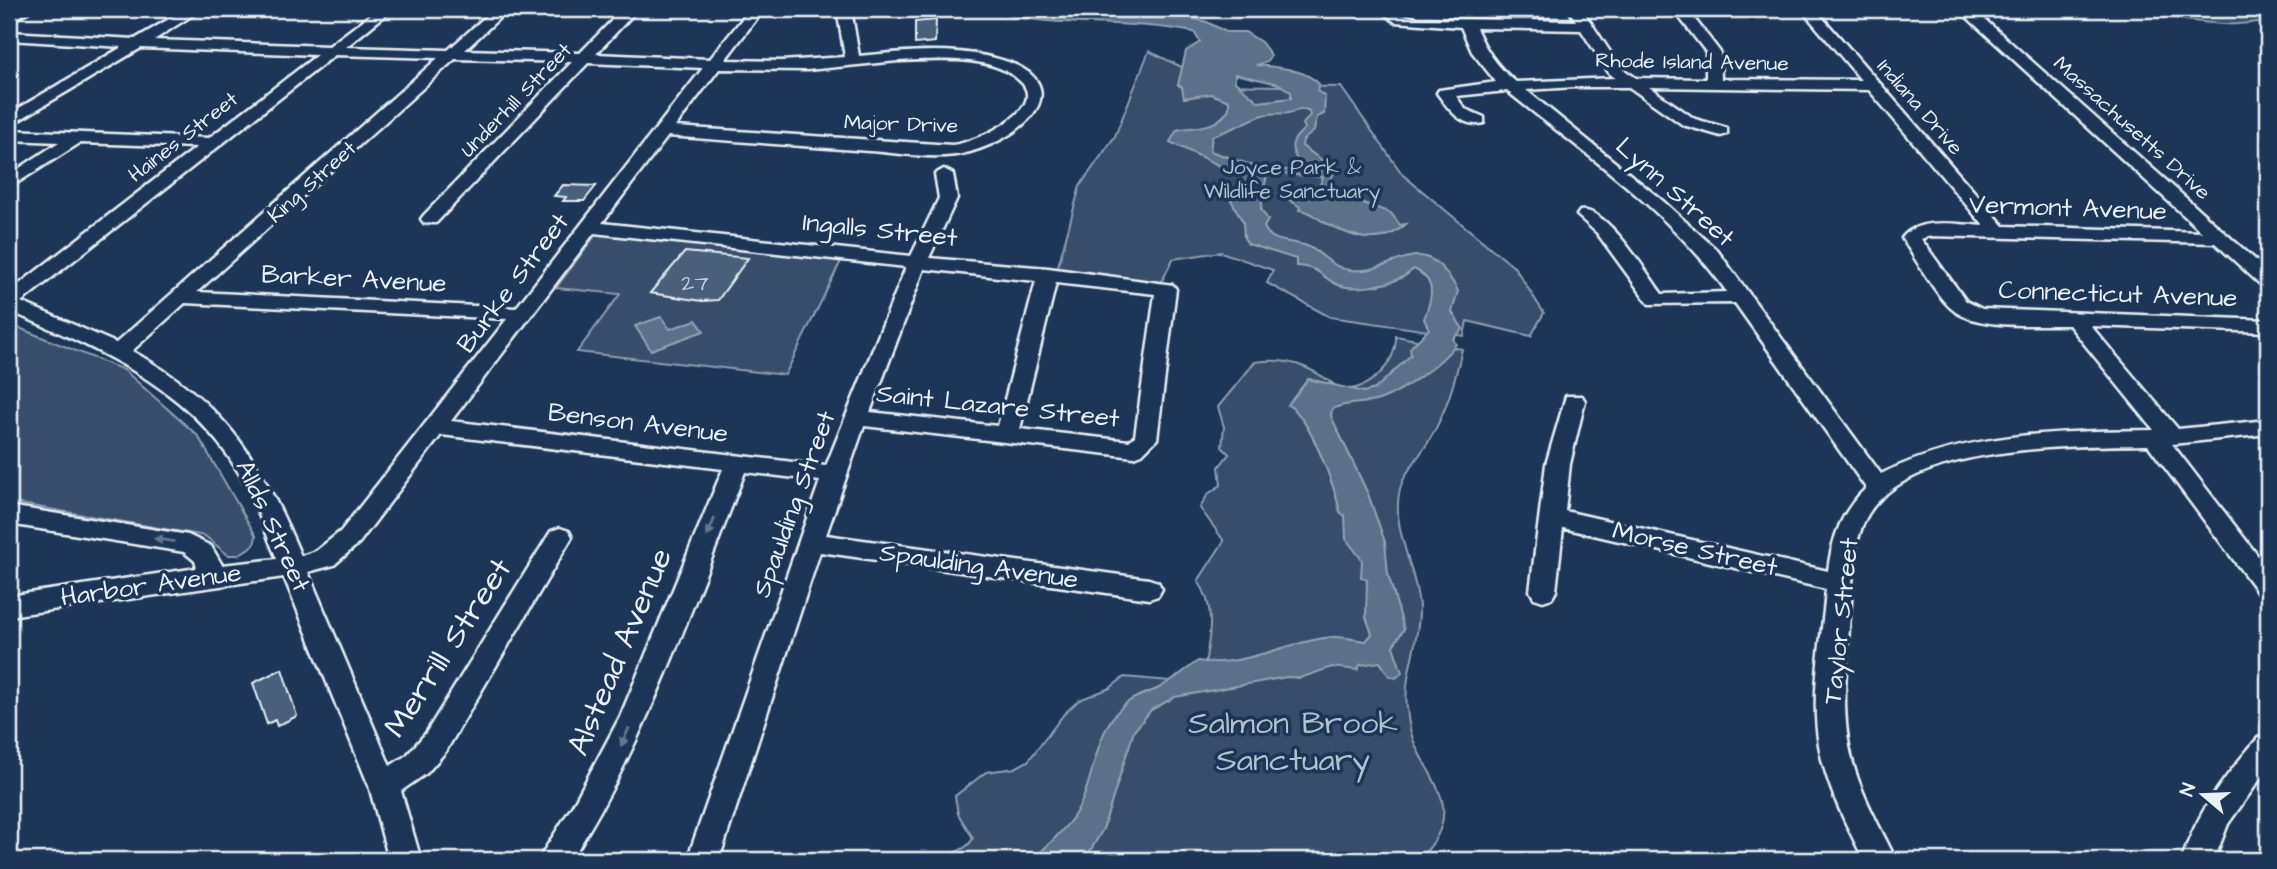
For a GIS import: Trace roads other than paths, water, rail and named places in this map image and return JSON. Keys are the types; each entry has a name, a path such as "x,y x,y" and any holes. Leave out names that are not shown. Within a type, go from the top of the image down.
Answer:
{"street":[{"path":"9,18 26,9"},
{"path":"9,121 195,9"},
{"name":"Haines Street","path":"9,303 386,9"},
{"name":"King Street","path":"118,352 183,297 502,9"},
{"name":"Underhill Street","path":"430,219 631,9"},
{"name":"Burke Street","path":"294,567 325,558 342,545 757,9"},
{"path":"844,9 853,62"},
{"path":"1575,9 1614,70 1689,122 1721,131"},
{"path":"1680,9 1713,52 1712,73 1715,83"},
{"name":"Indiana Drive","path":"1808,9 1999,232"},
{"name":"Massachusetts Drive","path":"1965,9 2268,281"},
{"path":"1390,13 1467,24 1585,26"},
{"name":"Lynn Street","path":"1467,24 1486,63 1510,86 1684,229 1716,261 1878,487"},
{"name":"Major Drive","path":"9,36 136,44 779,66 970,57 1002,65 1024,77 1034,93 1031,111 1006,130 965,149 905,149 662,131"},
{"name":"Rhode Island Avenue","path":"1478,120 1459,112 1444,93 1510,86 1630,82 1874,85"},
{"path":"9,135 212,143"},
{"path":"9,183 76,138"},
{"path":"905,149 944,174 965,149"},
{"name":"Spaulding Street","path":"704,860 834,475 918,260 948,198 944,174"},
{"path":"1586,215 1604,229 1656,300 1742,297"},
{"name":"Ingalls Street","path":"589,227 918,260 1166,289"},
{"name":"Vermont Avenue","path":"1966,310 1952,299 1912,242 1915,234 1929,230 2220,238"},
{"path":"1007,437 1048,274"},
{"name":"Saint Lazare Street","path":"856,418 1007,437 1134,449 1146,439 1166,289"},
{"name":"Barker Avenue","path":"183,297 522,314"},
{"name":"Allds Street","path":"9,303 118,352 184,392 226,433 260,489 294,567 384,786 405,860"},
{"name":"Connecticut Avenue","path":"1966,310 1998,317 2268,326"},
{"path":"2075,320 2163,437 2268,587"},
{"path":"1543,591 1558,464 1574,401"},
{"name":"Benson Avenue","path":"436,427 834,475"},
{"name":"Taylor Street","path":"1880,860 1844,783 1831,730 1831,679 1840,583 1852,522 1878,487 1912,467 1973,449 2060,440 2163,437 2268,427"},
{"name":"Alstead Avenue","path":"554,860 595,797 621,745 737,464"},
{"path":"9,515 188,544 204,551 209,559 211,576"},
{"name":"Morse Street","path":"1550,516 1840,583"},
{"name":"Merrill Street","path":"384,786 417,764 436,742 560,537"},
{"name":"Spaulding Avenue","path":"810,542 1149,589"},
{"name":"Harbor Avenue","path":"9,606 211,576 294,567"},
{"path":"2198,860 2205,839 2231,795 2268,747"}],"park label":[{"name":"Joyce Park & Wildlife Sanctuary","path":"1292,179"},
{"name":"Salmon Brook Sanctuary","path":"1293,742"}]}
